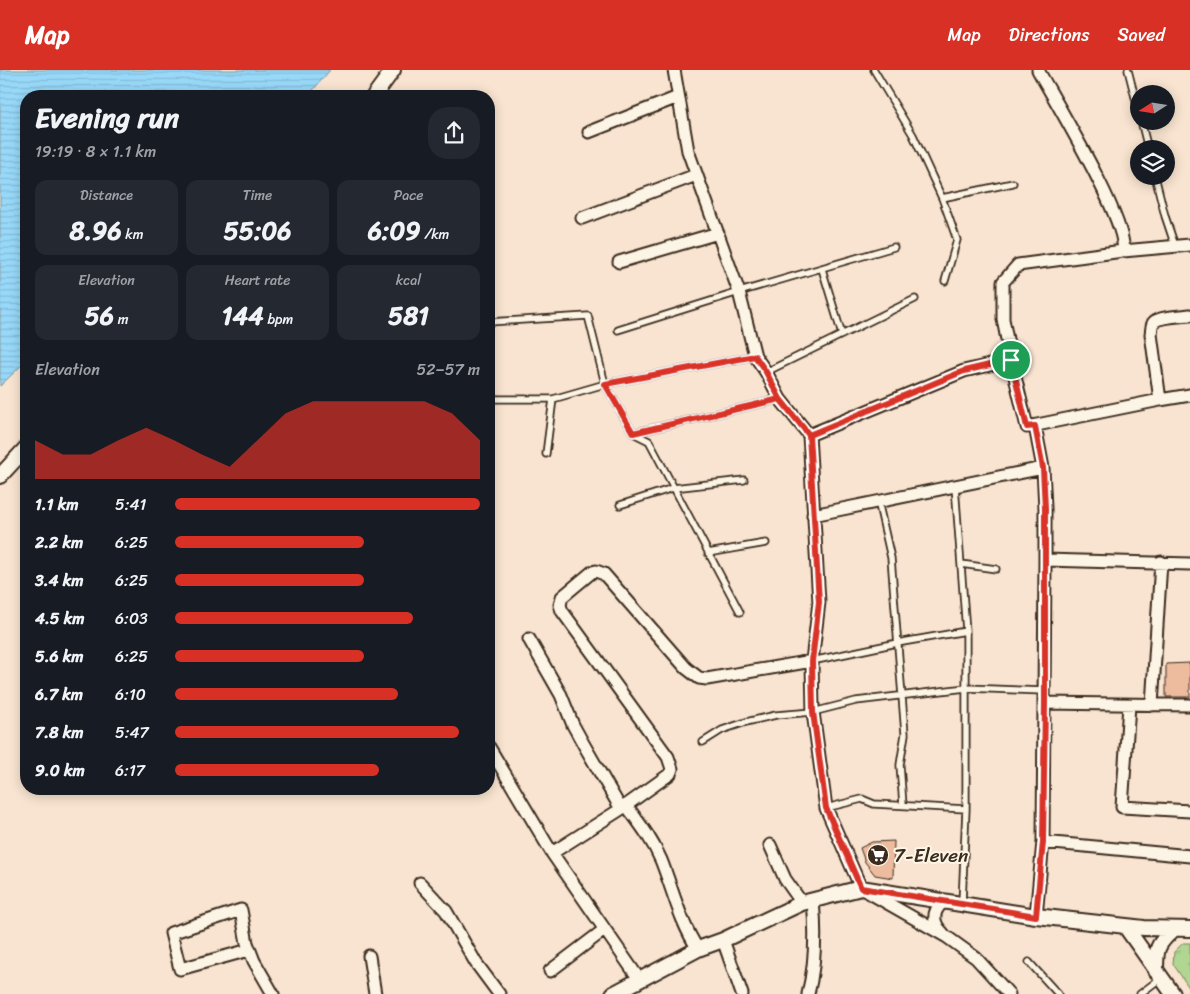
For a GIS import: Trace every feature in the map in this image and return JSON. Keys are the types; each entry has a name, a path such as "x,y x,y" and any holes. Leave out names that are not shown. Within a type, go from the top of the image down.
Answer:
{"street":[{"path":"378,90 393,70"},
{"path":"674,70 688,151 739,292 755,356 780,399 809,435 819,602 812,661 813,712 826,808 861,888 947,937 976,958 1009,994"},
{"path":"1038,70 1107,197 1118,222 1124,246 1123,252"},
{"path":"589,132 678,98"},
{"path":"582,218 696,175"},
{"path":"619,262 718,233"},
{"path":"1190,245 1018,266 1003,282 1003,319 1027,427 1190,395"},
{"path":"1160,400 1151,334 1152,326 1155,321 1160,319 1190,315"},
{"path":"809,435 964,371 1011,360"},
{"path":"1035,426 1043,468 1045,508 1043,842 1036,916"},
{"path":"0,476 20,454"},
{"path":"813,515 1043,468"},
{"path":"1045,560 1190,564"},
{"path":"1152,705 1161,562"},
{"path":"552,853 623,807 670,774 672,769 668,757 560,605 562,597 592,572 596,571 604,574 686,668 698,678 707,679 812,661"},
{"path":"529,639 561,695 577,732 623,807 648,833 689,935 698,948"},
{"path":"1045,703 1190,705"},
{"path":"1129,705 1122,807 1190,810"},
{"path":"495,758 552,853 639,979"},
{"path":"1043,842 1190,856"},
{"path":"770,845 785,879 808,902 815,948 813,975 808,994"},
{"path":"420,883 446,911 476,963 499,994"},
{"path":"613,994 698,948 723,940 808,902 861,888 1036,916 1125,926 1190,929"},
{"path":"947,937 938,928 934,920 937,908 941,904 955,903"},
{"path":"249,950 180,970 171,933 241,910 249,950 273,994"},
{"path":"1125,926 1172,994"},
{"path":"1159,975 1156,954 1161,940 1174,929"},
{"path":"550,971 604,930"},
{"path":"723,940 742,994"},
{"path":"369,956 375,994"}],"lane":[{"path":"874,70 913,135 942,198 957,240 945,281"},
{"path":"1128,70 1132,85"},
{"path":"942,198 1013,183"},
{"path":"1156,185 1175,248"},
{"path":"618,330 739,292 894,247"},
{"path":"822,268 842,335"},
{"path":"766,372 915,299"},
{"path":"495,322 588,316 605,384 633,433 648,441 740,612"},
{"path":"495,399 553,399 605,384 755,356"},
{"path":"546,454 553,399"},
{"path":"633,433 780,399"},
{"path":"620,505 673,488 744,480"},
{"path":"955,486 966,632 966,809 955,903"},
{"path":"878,502 891,558 905,734 900,765 903,805"},
{"path":"708,553 766,543"},
{"path":"961,564 996,570"},
{"path":"812,661 897,643 966,632"},
{"path":"703,742 722,730 746,722 776,715 813,712 856,701 901,694 966,688 1044,691"},
{"path":"826,808 862,799 874,804 966,809"},
{"path":"1029,962 1058,994"},
{"path":"1140,994 1159,975"}],"green space":[{"path":"1183,943 1190,943 1190,989 1173,964 1174,952"}],"water":[{"path":"0,70 330,70 313,90 20,90 20,367 0,386"}],"building":[{"path":"1190,663 1190,697 1166,697 1166,664"},
{"name":"7-Eleven","path":"894,841 893,878 875,875 865,862 860,848 872,842"}],"place":[{"name":"7-Eleven","path":"878,855"}],"route":[{"path":"1011,360 964,371 809,435 780,399 633,433 605,384 755,356 780,399 809,435 819,602 812,661 813,712 826,808 861,888 1036,916 1043,842 1045,508 1043,468 1035,426 1027,427 1011,360"}]}
